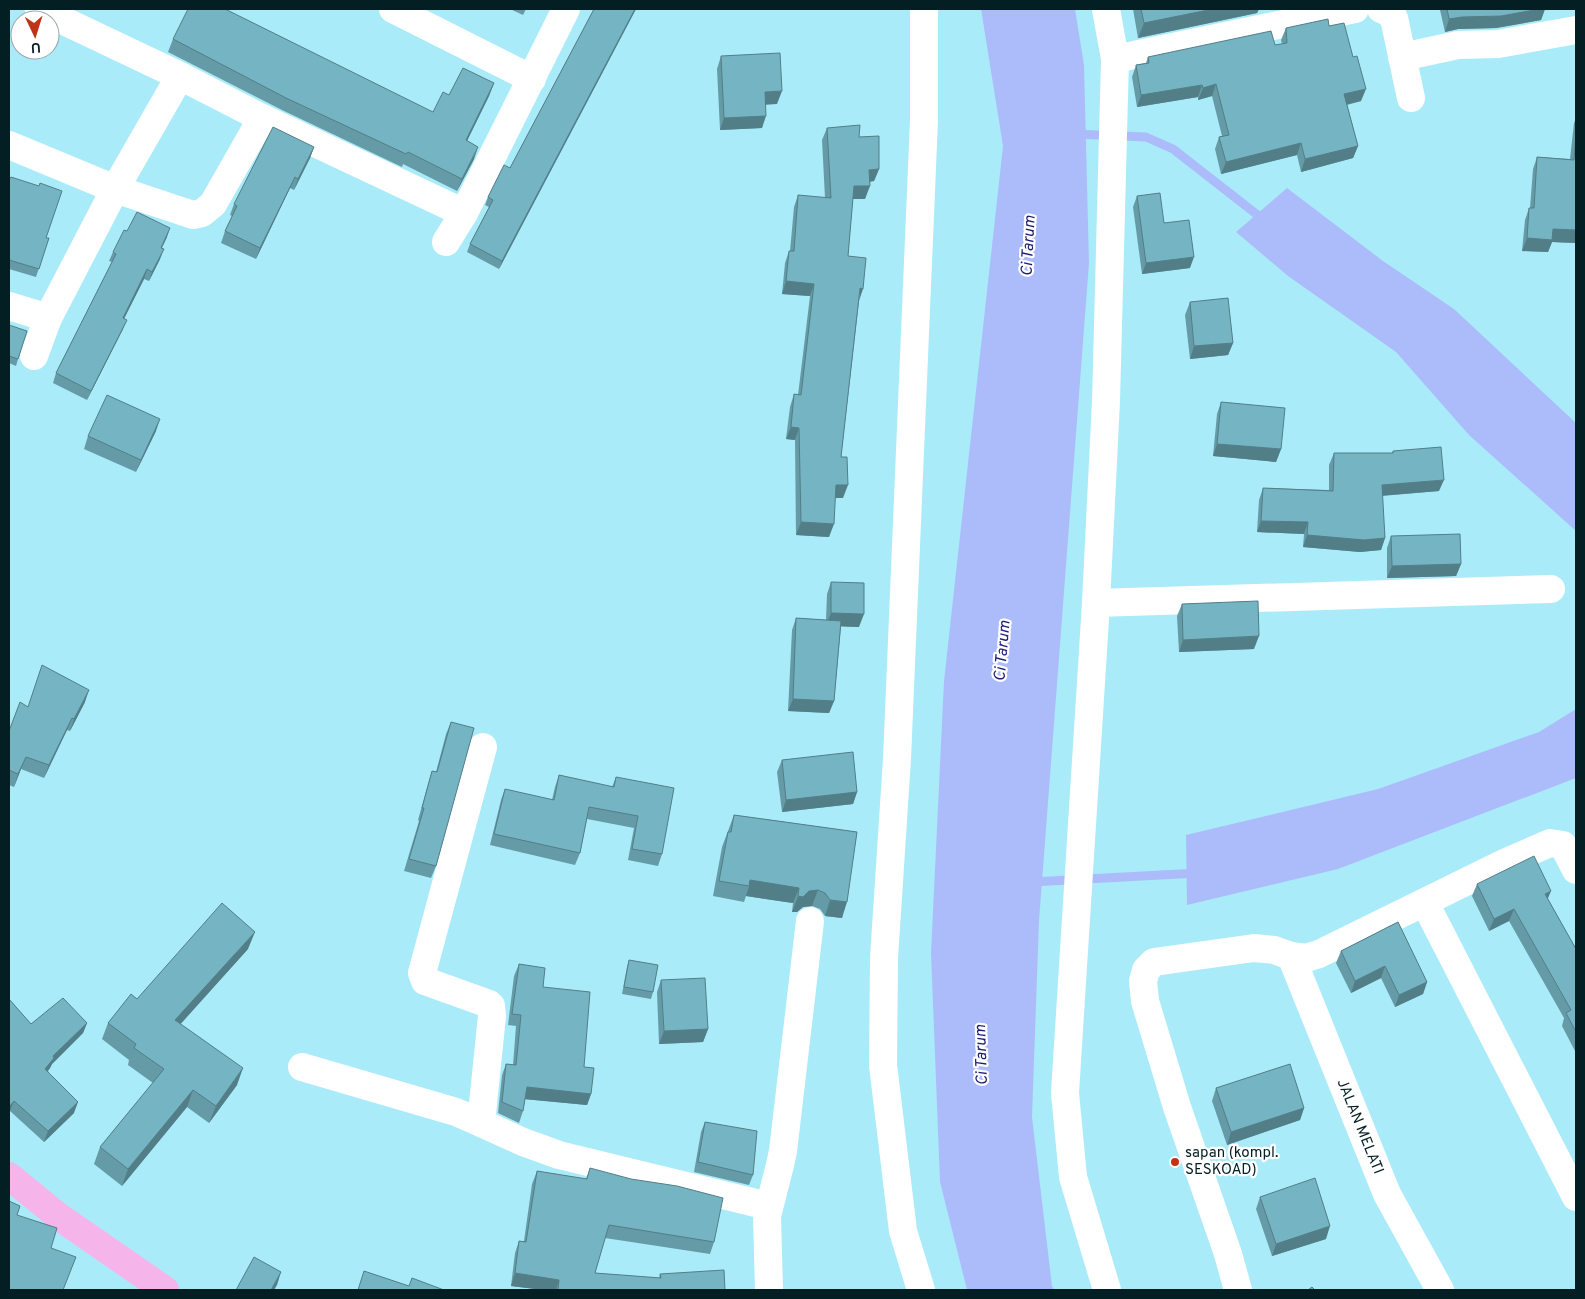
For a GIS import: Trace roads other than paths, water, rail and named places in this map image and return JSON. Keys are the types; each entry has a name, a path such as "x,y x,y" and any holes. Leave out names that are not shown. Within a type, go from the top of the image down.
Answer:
{"main road":[{"path":"9,1176 58,1216 165,1290"}],"street":[{"path":"39,9 180,76 262,118 464,213"},
{"path":"393,9 532,79"},
{"path":"446,242 464,213 566,9"},
{"path":"921,1290 904,1232 883,1065 884,958 897,758 924,120 924,9"},
{"path":"1106,9 1115,59 1106,391 1096,603 1065,1093 1073,1177 1106,1290"},
{"path":"1115,59 1355,9"},
{"path":"1381,9 1388,12 1394,18 1411,98"},
{"path":"1402,57 1458,46 1498,44 1576,30"},
{"path":"34,356 48,318 115,189 180,76"},
{"path":"9,145 115,189 193,215 202,213 213,204 262,118"},
{"path":"9,306 48,318"},
{"path":"1096,603 1551,589"},
{"path":"481,1122 492,1016 491,1006 425,981 422,973 483,748"},
{"path":"1238,1290 1228,1254 1177,1106 1150,1019 1145,1001 1143,981 1146,970 1154,962 1254,948 1274,950 1291,956 1306,958 1319,954 1550,842 1563,845 1576,870"},
{"path":"1425,904 1576,1197"},
{"path":"769,1290 766,1234 768,1206 783,1151 810,921"},
{"name":"JALAN MELATI","path":"1291,956 1387,1194 1440,1290"},
{"path":"302,1067 456,1112 523,1142 559,1155 768,1206"}],"water":[{"name":"Ci Tarum","path":"981,9 1075,9 1084,65 1089,263 1039,921 1032,1117 1054,1290 967,1290 940,1182 931,953 944,681 1003,146"},
{"path":"1287,188 1383,261 1454,309 1576,423 1576,531 1469,435 1396,352 1288,276 1236,232"},
{"path":"1576,709 1576,778 1338,869 1187,905 1186,835 1378,789 1539,732"}],"waterway":[{"path":"1074,134 1146,137 1173,149 1264,220"},
{"path":"1031,882 1198,873"}],"place":[{"name":"sapan (kompl. SESKOAD)","path":"1175,1162"}]}
